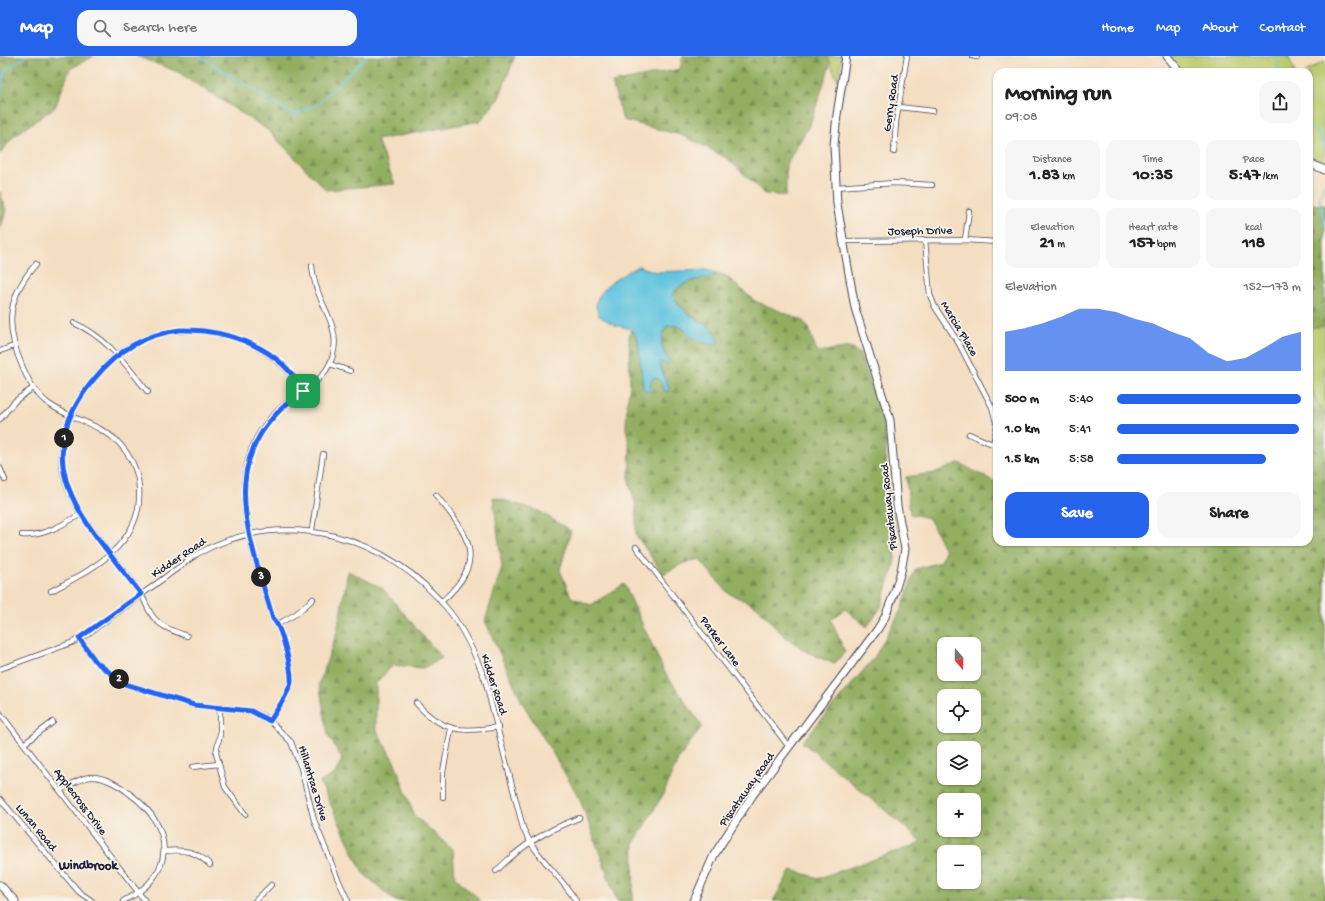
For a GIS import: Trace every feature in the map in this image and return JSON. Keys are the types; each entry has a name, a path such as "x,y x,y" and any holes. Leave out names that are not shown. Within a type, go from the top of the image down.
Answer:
{"main road":[{"name":"Piscataway Road","path":"694,901 714,855 752,796 877,630 889,607 904,555 903,535 896,499 890,420 856,313 836,187 834,158 837,115 846,56"},
{"path":"1167,56 1177,68"},
{"path":"1313,164 1325,170"},
{"path":"0,885 15,901"}],"street":[{"name":"Gerry Road","path":"894,152 907,56"},
{"path":"899,107 933,111"},
{"path":"836,187 895,183 932,185"},
{"path":"966,240 969,211"},
{"name":"Marcia Place","path":"925,240 930,295 935,307 958,342 992,407 993,412"},
{"name":"Joseph Drive","path":"844,241 966,240 993,242"},
{"path":"36,264 21,283 14,300 11,324 14,346 33,388 49,404 70,416 102,430 115,440 129,455 137,476 140,493 138,513 125,539 110,554 70,581 51,591"},
{"path":"270,721 291,682 286,649 278,624 273,619 249,533 244,510 243,491 246,469 252,448 268,422 284,405 320,378 330,364 335,345 333,330 317,290 312,266"},
{"path":"74,323 92,332 106,343 148,392"},
{"path":"187,636 167,628 155,619 141,594 81,514 68,490 62,467 62,446 70,416 90,384 117,354 140,341 163,333 190,330 214,333 246,342 265,351 284,366 303,391"},
{"path":"0,351 14,346"},
{"path":"330,364 350,371"},
{"path":"0,419 7,408 33,388"},
{"path":"969,434 993,444"},
{"path":"312,530 323,454"},
{"path":"0,468 5,480"},
{"path":"436,495 463,530 469,553 468,566 462,582 441,602"},
{"path":"22,536 48,531 81,514"},
{"name":"Kidder Road","path":"0,670 79,638 197,554 215,544 249,533 284,530 312,530 352,542 378,553 411,574 441,602 458,624 478,660 486,680 523,828 530,841 576,901"},
{"name":"Parker Lane","path":"636,547 789,747"},
{"path":"278,624 296,614 313,599"},
{"name":"Hillantrae Drive","path":"79,638 96,662 125,684 194,705 251,711 270,721 291,742 301,768 314,820 348,901"},
{"path":"416,703 429,716 450,729 476,731 498,727"},
{"path":"220,708 220,734 216,753 225,787 245,814"},
{"name":"Applecross Drive","path":"0,713 25,743 145,901"},
{"path":"25,743 53,722"},
{"path":"443,797 443,772 450,729"},
{"path":"192,767 219,764"},
{"path":"61,790 90,777 122,788 139,800 160,828 165,851 164,859 158,872 139,892 123,901"},
{"name":"Lunan Road","path":"0,799 79,892 92,901"},
{"path":"496,871 530,841 551,829 579,818"},
{"path":"165,851 177,849 189,851 200,855 210,864"},
{"path":"255,901 271,885"}],"green space":[{"path":"0,56 94,56 70,69 55,107 14,136 0,154"},
{"path":"136,56 515,56 499,98 480,121 377,140 395,184 326,190 269,131 178,72"},
{"path":"683,56 833,56 810,124 786,165 786,196 765,194 727,158 684,136 623,120 612,83 680,69"},
{"path":"827,56 842,56 838,81"},
{"path":"1168,56 1288,56 1293,68 1178,68"},
{"path":"1325,61 1325,169 1313,164 1312,68"},
{"path":"0,192 6,210 0,231"},
{"path":"1313,204 1324,205 1325,901 773,901 791,870 819,878 921,843 904,826 802,742 874,658 902,608 915,569 941,562 945,550 929,518 910,514 906,477 934,473 959,463 993,481 993,546 1313,546"},
{"path":"714,272 726,276 755,301 802,320 809,328 818,352 851,347 860,354 881,413 886,441 886,474 897,541 894,566 881,607 867,627 845,609 831,620 845,652 834,664 805,651 783,635 756,606 728,593 699,559 684,563 663,574 636,535 636,506 629,482 630,449 626,428 627,404 630,385 629,336 631,329 638,340 641,359 650,384 654,377 658,379 665,391 670,391 660,366 660,362 670,362 664,353 662,345 663,336 667,326 680,327 691,336 710,325 683,309 672,294 686,284 715,276"},
{"path":"1325,326 1325,416 1313,392 1313,328"},
{"path":"493,497 539,511 571,531 560,570 571,597 591,605 624,584 664,671 702,726 678,760 664,793 634,843 633,901 617,901 579,797 523,704 485,621 502,567"},
{"path":"348,571 382,588 442,658 423,668 393,665 376,683 376,729 395,763 414,815 453,850 455,877 481,901 395,901 363,873 320,782 335,774 342,759 328,735 319,684 337,632"}],"water":[{"path":"639,266 656,272 706,270 714,272 715,276 686,283 672,294 678,304 687,312 713,330 717,338 718,345 700,342 679,326 667,326 663,336 662,345 664,353 670,362 666,364 660,362 660,366 670,391 665,391 658,379 654,377 650,384 650,392 643,388 638,340 631,329 615,325 599,316 597,309 596,304 602,292 620,276"}],"waterway":[{"path":"0,101 4,72 26,56"},
{"path":"200,56 294,115 317,105 367,56"},
{"path":"1276,56 1278,68"},
{"path":"1313,130 1325,146"},
{"path":"1325,183 1319,198 1325,225"}],"district":[{"name":"Windbrook","path":"88,864"}],"route":[{"path":"180,330 214,333 240,339 254,345 270,354 284,366 303,391 284,405 262,429 252,448 248,460 243,491 244,510 249,533 273,619 278,624 286,649 291,682 281,704 270,721 267,718 251,711 194,705 125,684 96,662 79,638 86,635 141,594 81,514 71,497 66,483 62,467 63,442 70,416 78,401 98,374 117,354 147,338 180,330"}]}
